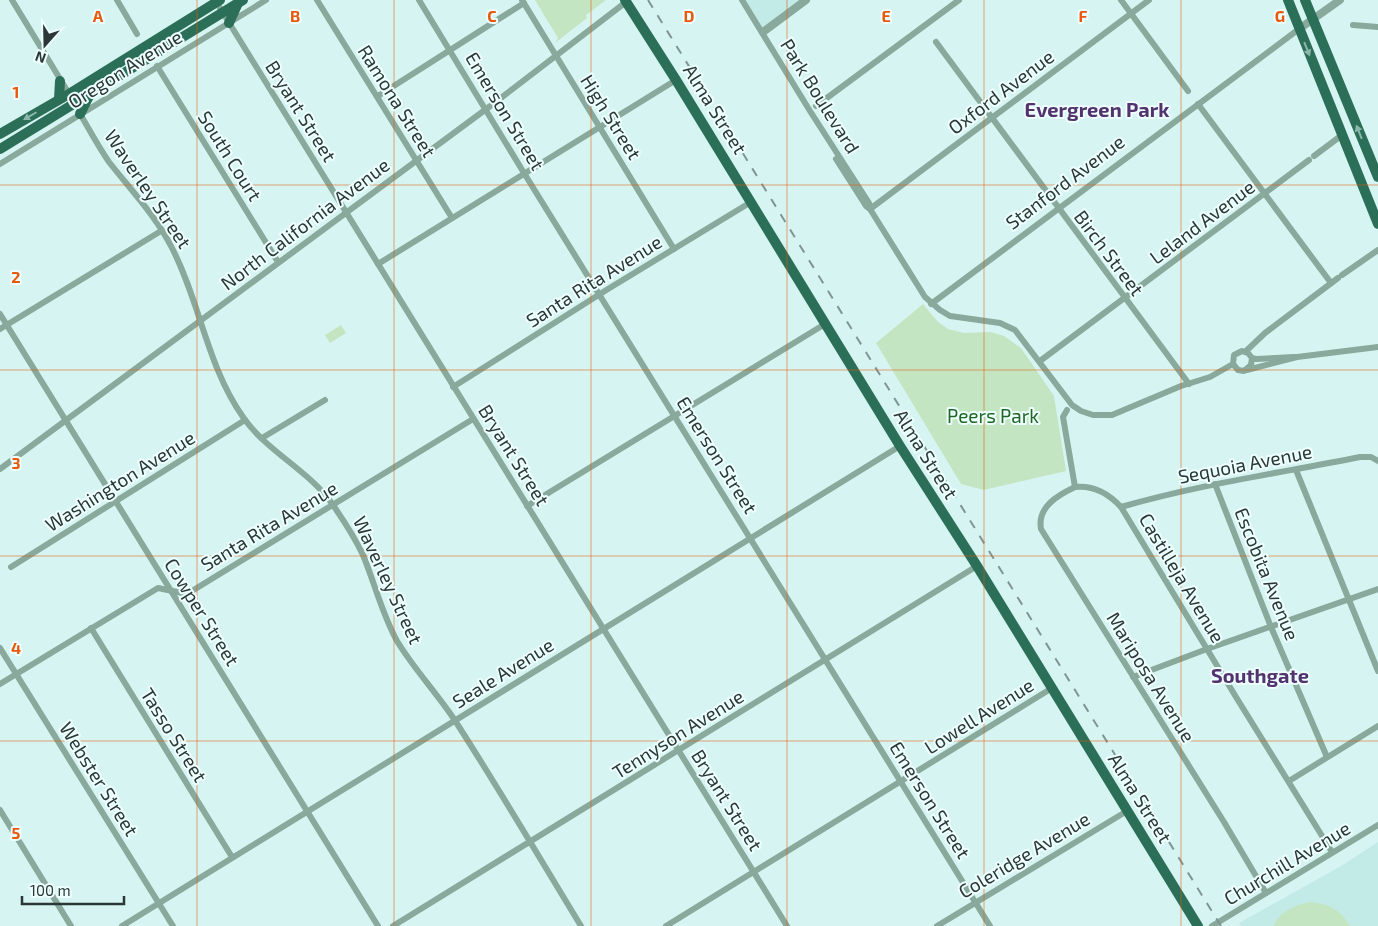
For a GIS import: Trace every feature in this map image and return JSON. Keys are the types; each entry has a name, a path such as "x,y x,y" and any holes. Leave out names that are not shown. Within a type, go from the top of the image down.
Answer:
{"main road":[{"path":"1288,0 1378,224"},
{"path":"1305,0 1378,177"},
{"path":"0,134 69,94 217,1"},
{"name":"Alma Street","path":"626,1 1198,926"},
{"path":"229,23 241,2"},
{"path":"0,148 241,2"},
{"path":"59,99 60,81"},
{"path":"80,114 90,95"}],"street":[{"name":"Waverley Street","path":"12,0 107,159 143,202 180,262 220,375 245,420 262,438 308,477 333,505 362,554 385,618 397,640 454,720 581,926"},
{"path":"117,0 137,34"},
{"name":"Oregon Avenue","path":"0,164 266,0"},
{"name":"Ramona Street","path":"317,0 452,218"},
{"name":"Emerson Street","path":"419,0 990,926"},
{"name":"Park Boulevard","path":"742,0 836,155 840,156 870,203 870,208 920,292 931,304 955,318 1008,326 1017,332 1072,405 1081,411 1097,416 1116,414 1210,377 1233,364 1234,355 1239,352 1245,352"},
{"path":"763,32 806,0"},
{"path":"816,106 959,0"},
{"path":"1120,0 1188,91"},
{"name":"Oxford Avenue","path":"870,208 1149,0"},
{"name":"Stanford Avenue","path":"931,304 1299,28 1340,0"},
{"name":"Bryant Street","path":"217,1 222,12 787,926"},
{"path":"378,96 451,50 523,1"},
{"name":"High Street","path":"523,1 674,249"},
{"name":"North California Avenue","path":"1,466 66,421 486,109 626,1"},
{"path":"1353,25 1378,27"},
{"name":"Birch Street","path":"936,42 1189,384"},
{"name":"South Court","path":"157,66 278,262"},
{"path":"378,264 676,80"},
{"path":"1198,104 1331,283"},
{"name":"Leland Avenue","path":"1040,361 1342,135"},
{"name":"Santa Rita Avenue","path":"454,387 600,294 751,202"},
{"path":"0,329 162,231"},
{"path":"1297,357 1252,358 1245,352 1265,333 1340,276 1378,250"},
{"name":"Cowper Street","path":"0,314 378,926"},
{"path":"527,506 825,324"},
{"path":"1233,364 1238,370 1247,370 1297,357 1378,347"},
{"path":"1247,370 1251,365 1252,358"},
{"path":"262,438 325,400"},
{"path":"1067,410 1063,417 1075,487"},
{"name":"Santa Rita Avenue","path":"0,684 158,588 187,594 473,419"},
{"name":"Washington Avenue","path":"11,567 245,420"},
{"name":"Seale Avenue","path":"122,926 900,446"},
{"name":"Sequoia Avenue","path":"1121,507 1159,496 1215,484 1360,457 1371,457 1377,460"},
{"path":"1296,470 1378,671"},
{"name":"Escobita Avenue","path":"1215,484 1271,627 1327,757"},
{"name":"Castilleja Avenue","path":"1075,487 1095,488 1107,494 1121,507 1332,852"},
{"name":"Mariposa Avenue","path":"1075,487 1048,504 1044,509 1040,522 1041,529 1266,893"},
{"name":"Tennyson Avenue","path":"393,926 977,566"},
{"path":"1133,676 1378,589"},
{"name":"Tasso Street","path":"91,628 232,857"},
{"name":"Webster Street","path":"0,648 173,926"},
{"name":"Lowell Avenue","path":"666,926 1052,688"},
{"path":"1289,781 1378,726"},
{"path":"0,810 71,926"},
{"name":"Coleridge Avenue","path":"937,926 1127,810"},
{"name":"Churchill Avenue","path":"1212,926 1378,825"}],"shaded area":[{"path":"744,0 803,0 763,31"},
{"path":"1378,842 1378,926 1241,926 1239,923 1341,866"}],"green space":[{"path":"535,0 606,0 586,15 587,18 555,43 558,38"},
{"name":"Peers Park","path":"923,304 938,322 948,329 964,333 991,332 1004,336 1021,348 1054,396 1066,471 984,490 961,484 876,343"},
{"path":"341,325 346,333 330,343 325,335"},
{"path":"1310,902 1323,904 1338,911 1350,926 1273,926 1280,916 1288,910"}],"railway":[{"path":"648,0 1221,926"}],"district":[{"name":"Evergreen Park","path":"1097,110"},
{"name":"Southgate","path":"1260,676"}]}
